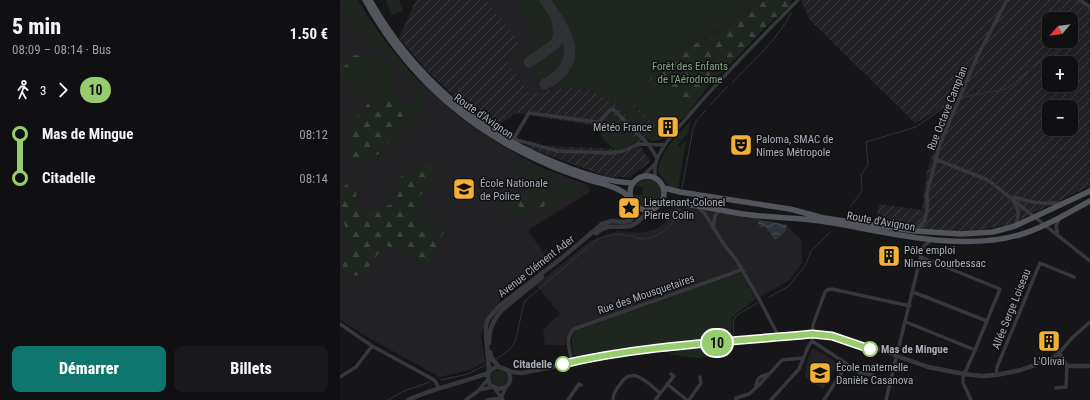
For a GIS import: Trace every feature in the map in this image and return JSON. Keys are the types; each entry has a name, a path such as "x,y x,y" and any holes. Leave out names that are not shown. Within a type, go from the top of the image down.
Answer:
{"main road":[{"name":"Route d'Avignon","path":"365,0 383,31 405,60 433,90 462,115 517,150 569,174 622,191 630,198"},
{"name":"Route d'Avignon","path":"370,0 392,35 413,62 444,93 473,117 517,145 546,159 581,173 608,180 633,183"},
{"path":"644,175 655,177 661,182 664,188 662,203 650,210 642,210 635,206 630,198 633,183 644,175"},
{"name":"Route d'Avignon","path":"664,188 680,192 790,209 824,218 922,232 960,234 980,234 1015,226 1035,218 1090,191"},
{"name":"Route d'Avignon","path":"662,203 678,203 719,211 766,217 806,219 931,240 964,242 1018,235 1044,225 1090,201"}],"street":[{"path":"655,177 655,164 664,145 716,85 798,0"},
{"name":"Rue Octave Camplan","path":"919,227 925,220 927,211 927,193 940,144 966,81 1007,0"},
{"path":"1080,0 1090,7"},
{"path":"514,138 529,113 597,122 600,121 612,109 648,145 657,158"},
{"path":"504,130 514,138 551,150 611,153 623,151 639,144 664,145"},
{"path":"935,159 988,180 1090,261"},
{"path":"644,175 655,164"},
{"path":"1011,198 1014,197 1039,204 1065,203"},
{"path":"1011,198 1019,210 1018,220 1015,226"},
{"name":"Avenue Clément Ader","path":"488,376 486,325 490,316 498,307 563,257 599,226 612,221 630,221 636,214 635,206"},
{"path":"698,207 705,214 713,229 742,269 779,337"},
{"name":"Avenue Clément Ader","path":"498,366 491,358 489,340 492,322 502,310 600,230 612,226 630,226 638,222 650,210"},
{"path":"713,229 715,216 719,211"},
{"path":"1059,237 1056,226 1060,217"},
{"path":"886,400 914,292 923,247 931,240"},
{"path":"921,258 1000,289 963,377 963,383 971,400"},
{"name":"Allée Serge Loiseau","path":"996,375 997,367 1040,263 1074,277"},
{"name":"Rue des Mousquetaires","path":"572,362 569,347 569,336 574,329 742,269"},
{"path":"771,400 798,371 812,341 813,325 824,292 827,290 832,290 910,306"},
{"path":"914,292 987,321"},
{"path":"906,322 975,350"},
{"path":"502,399 506,387 510,381 522,373 572,362 651,349 812,334 848,340 889,352 928,367 964,374 982,376 996,375 1021,370 1053,358 1090,322"},
{"path":"341,326 372,346 430,377 435,381 439,388"},
{"path":"812,341 860,373 873,375"},
{"path":"340,377 356,367 372,346"},
{"path":"1056,388 1066,387 1067,366 1059,353"},
{"path":"736,400 736,398 749,394 756,388 782,360 803,358"},
{"path":"824,400 847,364"},
{"path":"466,400 478,391 491,369 498,366 522,373"},
{"path":"1067,366 1090,366"},
{"path":"508,370 511,377 510,381"},
{"path":"613,400 613,395 624,378 633,374 638,376 660,393"},
{"path":"655,400 674,376 671,374"},
{"path":"408,400 439,388 488,376"},
{"path":"488,376 502,399"},
{"path":"667,384 688,400 701,384 700,377"},
{"path":"568,400 579,384 581,385"},
{"path":"478,391 494,388 498,390 506,387"},
{"path":"488,400 502,399"},
{"path":"497,400 502,399"}],"shaded area":[{"name":"École Nationale de Police","path":"340,0 362,10 406,69 459,117 504,147 540,167 588,185 590,192 531,228 529,232 549,261 502,297 486,318 481,336 485,362 469,370 440,377 362,334 340,320"},
{"path":"416,0 487,0 522,47 506,60 530,95 550,90 576,87 598,94 614,104 652,66 690,110 662,139 640,140 641,147 650,162 630,177 609,177 550,156 523,145 618,149 596,126 516,113 493,129 467,108 426,70 399,38"},
{"path":"486,0 765,0 737,22 652,66 614,104 598,94 576,87 550,90 530,95 506,60 522,47"},
{"path":"801,0 1079,0 1090,9 1090,186 1011,224 968,232 920,230 876,219 879,204 922,210 927,171 949,104 915,123 809,19"},
{"path":"672,207 692,207 785,224 802,241 802,263 790,280 756,299 740,273 578,330 565,345 545,345 543,329 560,314 536,285 590,241 618,231 640,233 657,229 665,223"},
{"name":"École maternelle Danièle Casanova","path":"816,349 838,363 823,389 805,377 808,358 812,350"}],"green space":[{"path":"340,0 358,0 388,45 424,87 390,59 363,33 343,9"},
{"path":"386,0 399,0 403,11 391,15"},
{"path":"517,0 754,0 731,20 677,49 652,66 691,109 679,121 670,112 656,126 634,104 654,80 651,77 648,80 650,82 631,102 631,104 662,138 661,140 651,141 613,103 596,92 587,88 578,87 551,89 544,80 553,72 552,70 559,65 557,61 555,61 551,66 550,64 546,67 547,73 543,76 539,75 521,51 530,42 532,44 538,40 533,33 537,30"},
{"name":"Forêt des Enfants de l'Aérodrome","path":"765,0 792,0 790,5 764,29 707,88 691,109 652,66 657,62 737,22"},
{"path":"359,52 363,53 366,64 377,78 379,86 375,92 369,95 366,95 345,82 340,85 340,80 362,61 360,56 356,55 348,59 346,65 340,68 340,61"},
{"path":"373,53 381,55 385,58 393,69 397,76 390,82 406,106 414,101 411,95 414,92 406,80 426,97 426,106 405,126 409,119 384,93 382,95 381,80 369,60 369,57"},
{"path":"356,55 360,56 362,61 349,74 340,80 340,68 346,65 350,57"},
{"path":"384,93 392,93 409,119 405,126 387,144 382,152 359,165 355,161 348,137 350,123 362,113 368,104 379,98"},
{"path":"611,114 637,140 620,151 605,141 599,130 598,125 603,124"},
{"path":"691,120 688,133 678,145 679,147 686,140 678,188 669,187 658,172 659,164 670,144"},
{"path":"516,158 532,170 533,176 531,181 519,169 513,167"},
{"path":"426,161 439,177 438,180 434,180 416,200 416,218 436,230 443,223 445,230 428,263 424,265 412,253 406,250 393,253 393,249 385,244 368,268 371,271 360,276 356,276 345,271 342,268 344,263 353,254 340,208 340,191 348,182 352,183 356,189 356,203 363,211 375,210 388,206 393,202 398,193 396,180"},
{"path":"536,172 573,188 577,192 577,196 573,194 567,197 566,195 553,202 552,210 541,215 536,208 525,214 529,223 512,213 507,215 504,214 504,206 508,196 512,198 516,191 530,199 534,190","holes":["550,181 550,194 541,209 532,206 528,209 513,201 523,197 533,200 539,193 537,187"]},
{"path":"543,176 550,181 550,194 553,200 541,209 532,206 526,210 520,207 513,199 517,196 533,200 539,193 537,185 539,178"},
{"path":"646,178 656,181 661,187 661,194 658,201 652,206 645,207 638,204 633,195 642,195 643,187 635,186 642,179"},
{"path":"421,195 419,203 435,212 432,220 420,212 416,218 416,204"},
{"path":"740,273 756,299 732,317 731,337 592,354 575,359 572,340 578,330"},
{"path":"676,350 717,350 712,356 697,358 672,355 669,353 676,352"},
{"path":"496,370 502,370 507,375 505,384 502,386 496,386 491,381 491,375"}],"water":[{"path":"759,220 787,225 785,232 775,240 765,226 761,228 758,223"}],"waterway":[{"path":"732,83 772,41 786,23 791,13"},
{"path":"964,97 1006,89 1046,57 1090,30"},
{"path":"710,105 727,87"},
{"path":"851,206 862,191 861,175 868,165 866,142 916,127 953,101"},
{"path":"682,188 693,129 696,121 706,110"},
{"path":"496,359 512,347 516,339 524,302 595,241 617,234 640,239 655,236 670,225 679,209"},
{"path":"769,297 789,286 806,264 811,251 831,231"},
{"path":"612,350 734,335 733,321 736,316 757,303"},
{"path":"441,380 468,374 487,364"},
{"path":"388,400 404,391 430,382"}],"taxiway":[{"path":"545,0 560,22 569,44 570,55 566,65 558,75 545,84"},
{"path":"529,62 554,45 558,34 557,21"}],"bus line":[{"name":"10","path":"563,364 651,349 812,334 832,336 870,349"}],"place":[{"name":"Météo France","path":"668,127"},
{"name":"Paloma, SMAC de Nîmes Métropole","path":"741,145"},
{"name":"École Nationale de Police","path":"464,189"},
{"name":"Lieutenant-Colonel Pierre Colin","path":"629,208"},
{"name":"Pôle emploi Nîmes Courbessac","path":"889,256"},
{"name":"L'Olivai","path":"1049,341"},
{"name":"Mas de Mingue","path":"870,349"},
{"name":"Citadelle","path":"563,364"},
{"name":"École maternelle Danièle Casanova","path":"820,373"}]}
